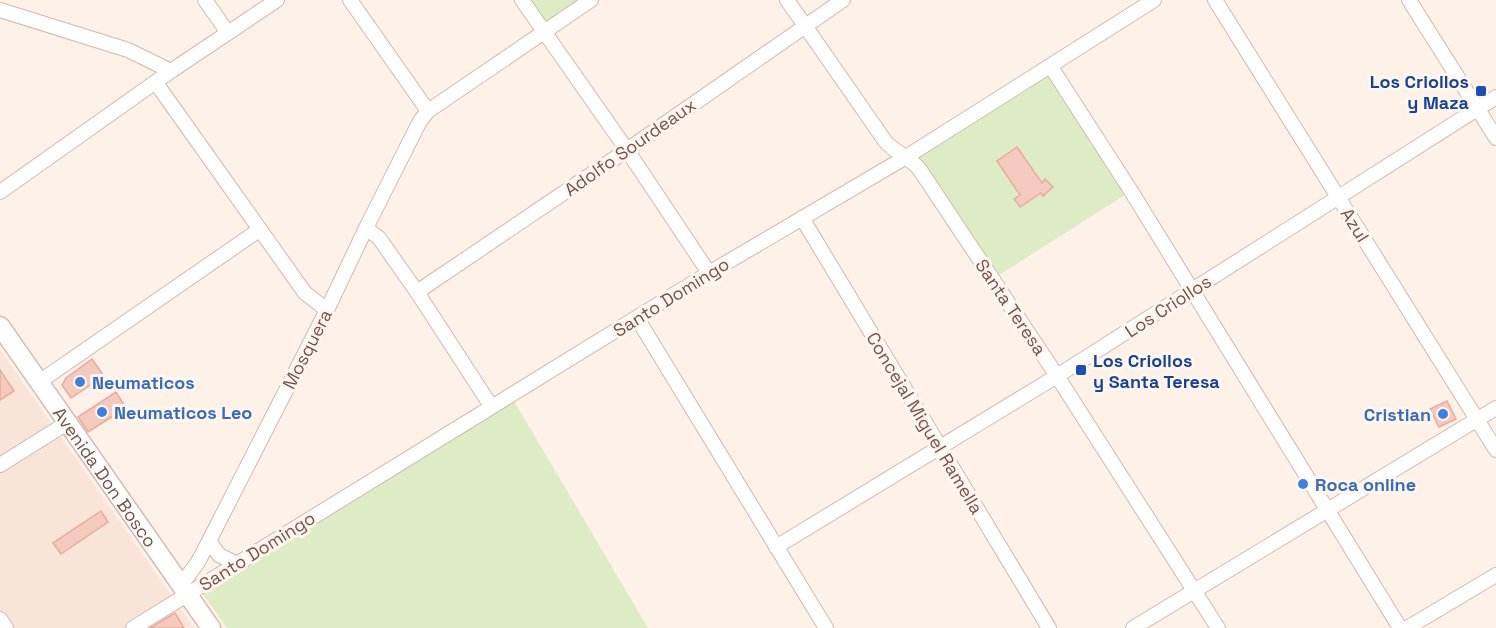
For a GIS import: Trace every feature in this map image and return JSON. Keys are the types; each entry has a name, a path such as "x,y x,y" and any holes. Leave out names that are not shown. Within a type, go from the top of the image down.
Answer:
{"main road":[{"name":"Avenida Don Bosco","path":"0,326 211,628"}],"street":[{"path":"205,0 228,33"},
{"path":"0,192 171,71 277,0"},
{"path":"350,0 428,111 591,0"},
{"path":"522,0 627,150 709,273"},
{"name":"Santa Teresa","path":"787,0 891,149 906,157 920,170 1057,376 1218,628"},
{"name":"Adolfo Sourdeaux","path":"417,292 843,0"},
{"name":"Santo Domingo","path":"133,628 184,590 237,564 709,273 906,157 1154,0"},
{"name":"Azul","path":"1215,0 1496,450"},
{"path":"1409,0 1496,138"},
{"path":"0,10 128,50 171,71"},
{"path":"1051,67 1131,191 1400,628"},
{"path":"156,83 305,293 327,310"},
{"name":"Los Criollos","path":"776,547 1057,376 1496,97"},
{"name":"Mosquera","path":"184,590 327,310 420,121 428,111"},
{"name":"Concejal Miguel Ramella","path":"802,218 1049,628"},
{"path":"366,228 379,238 417,292 491,406"},
{"path":"39,382 259,230"},
{"path":"637,318 826,628"},
{"path":"1133,628 1496,408"},
{"path":"0,465 67,423"},
{"path":"209,541 219,555 237,564"},
{"path":"1407,628 1496,575"},
{"path":"0,619 6,628"}],"shaded area":[{"path":"0,350 194,628 0,628"}],"green space":[{"path":"522,0 591,0 544,32"},
{"path":"1051,67 1131,191 993,279 906,157"},
{"path":"511,396 648,628 227,628 203,594"}],"building":[{"path":"1017,147 1042,183 1045,179 1053,187 1043,196 1041,193 1020,207 1014,199 1020,195 997,161"},
{"name":"Neumaticos","path":"92,359 104,376 71,398 62,385 66,378"},
{"path":"0,370 14,391 0,400"},
{"name":"Neumaticos Leo","path":"116,392 126,408 88,432 78,417"},
{"name":"Cristian","path":"1447,401 1456,419 1439,427 1430,409"},
{"path":"101,511 108,522 61,554 53,543"},
{"path":"175,613 184,628 150,628"}],"place":[{"name":"Los Criollos y Maza","path":"1481,91"},
{"name":"Los Criollos y Santa Teresa","path":"1081,370"},
{"name":"Neumaticos","path":"80,382"},
{"name":"Neumaticos Leo","path":"102,412"},
{"name":"Cristian","path":"1443,414"},
{"name":"Roca online","path":"1303,484"}]}
